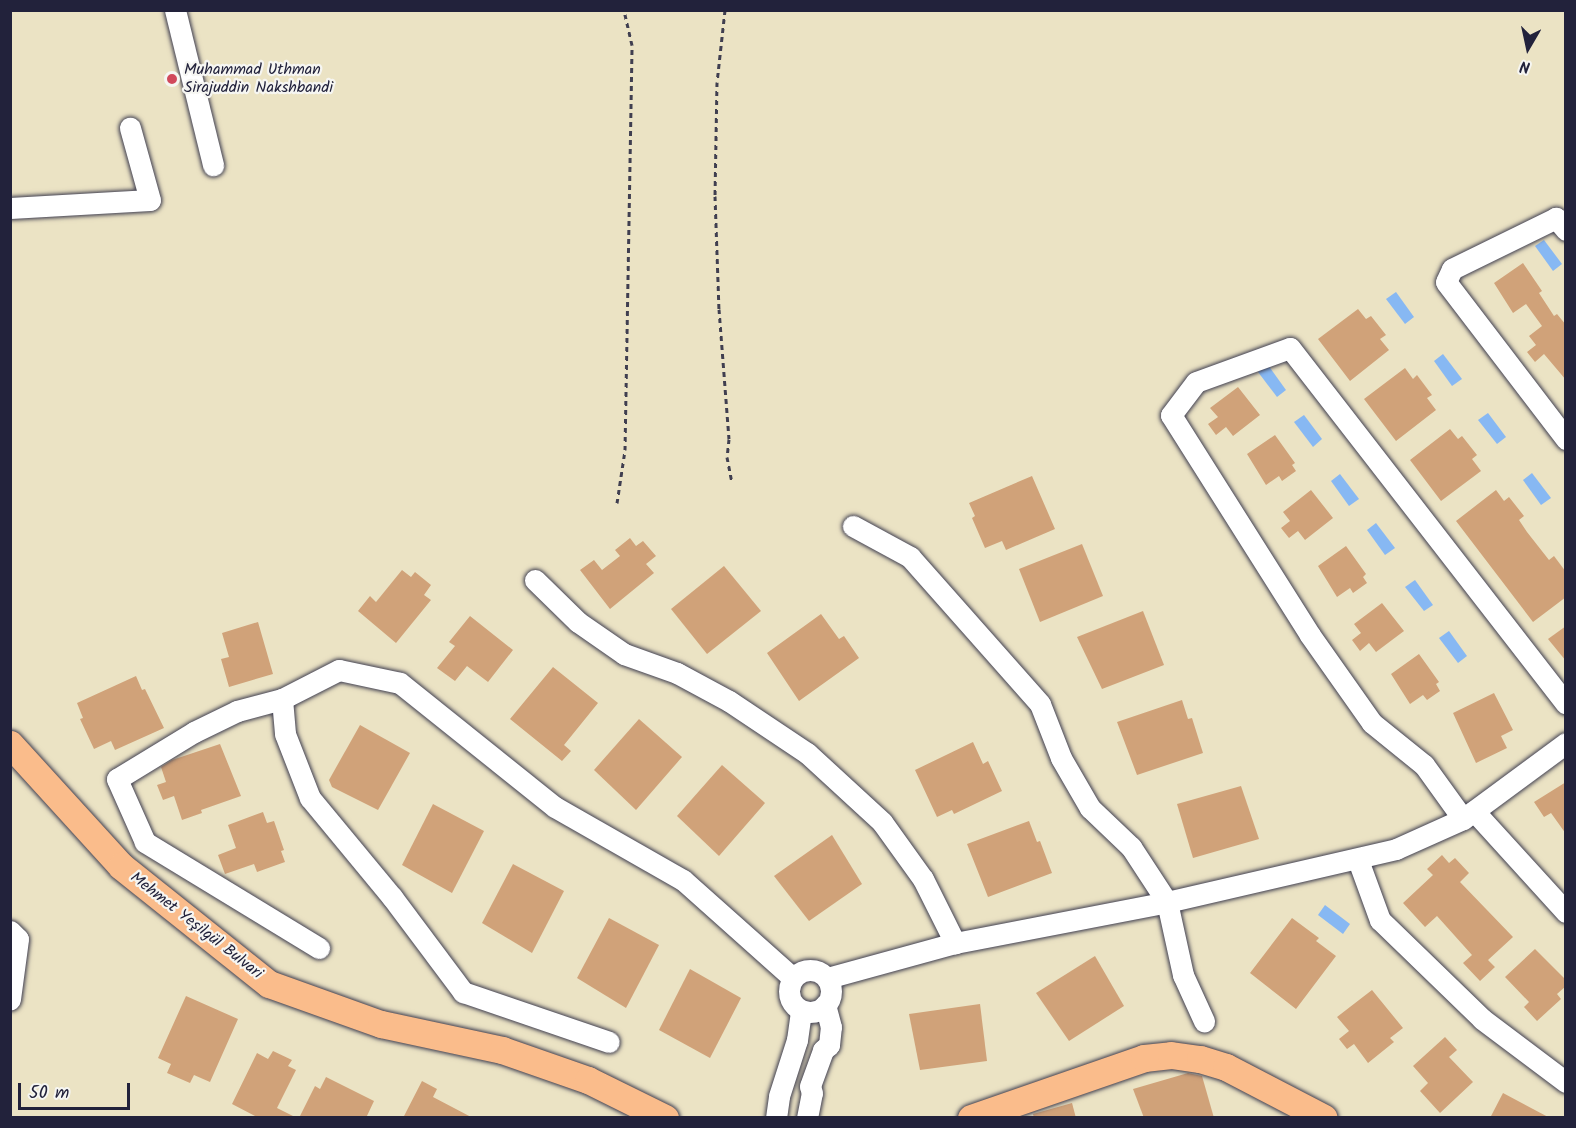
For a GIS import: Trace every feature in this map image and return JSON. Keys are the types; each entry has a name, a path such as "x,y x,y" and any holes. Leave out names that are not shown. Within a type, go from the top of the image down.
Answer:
{"main road":[{"name":"Mehmet Yeşilgül Bulvari","path":"10,744 121,866 269,984 381,1024 502,1050 588,1080 665,1118"},
{"name":"Mehmet Yeşilgül Bulvari","path":"10,767 111,876 262,997 377,1037 499,1063 624,1118"},
{"path":"970,1118 1144,1058 1171,1055 1200,1059 1226,1067 1324,1118"}],"street":[{"path":"175,10 213,165"},
{"path":"10,208 150,200 130,128"},
{"path":"1566,230 1556,218 1452,269 1446,282 1566,439"},
{"path":"1566,704 1290,348 1196,382 1171,415 1310,635 1372,723 1424,765 1468,815 1566,912"},
{"path":"853,526 910,557 1040,704 1061,758 1090,808 1131,847 1167,902 1183,975 1204,1021"},
{"path":"535,580 578,622 624,654 677,673 729,701 807,753 882,822 923,879 954,943"},
{"path":"318,948 145,842 117,780 194,732 237,711 282,699 339,670 400,683 555,807 683,880 794,978"},
{"path":"282,699 285,734 310,798 392,897 463,992 609,1042"},
{"path":"827,978 954,943 1167,902 1358,860 1396,849 1468,815 1566,744"},
{"path":"1358,860 1380,920 1482,1019 1566,1082"},
{"path":"10,932 18,939 10,999"},
{"path":"806,970 815,970 827,978 831,991 825,1005 816,1011 801,1010 790,998 790,984 794,978 806,970"},
{"path":"807,1118 812,1093 810,1086 823,1050 829,1045 831,1027 825,1005"},
{"path":"776,1118 779,1096 797,1040 801,1010"}],"path":[{"path":"617,503 625,450 632,57 632,45 624,10"},
{"path":"726,10 717,82 715,196 729,439 727,458 732,482"}],"water":[{"path":"1544,240 1562,264 1553,271 1535,246"},
{"path":"1396,292 1414,317 1405,324 1386,299"},
{"path":"1443,354 1462,379 1452,386 1434,361"},
{"path":"1268,365 1286,390 1277,397 1258,372"},
{"path":"1488,413 1506,437 1497,444 1478,420"},
{"path":"1304,415 1322,439 1313,447 1294,422"},
{"path":"1532,473 1551,498 1541,505 1523,480"},
{"path":"1340,474 1359,499 1349,506 1331,481"},
{"path":"1376,523 1395,548 1385,555 1367,530"},
{"path":"1415,580 1433,605 1424,611 1405,587"},
{"path":"1449,631 1467,656 1458,663 1439,638"},
{"path":"1325,905 1350,924 1343,934 1318,915"}],"building":[{"path":"1523,263 1542,291 1539,293 1554,316 1557,314 1566,325 1566,380 1544,354 1535,362 1527,352 1536,345 1529,336 1542,326 1526,304 1513,313 1494,283"},
{"path":"1358,309 1366,319 1371,316 1386,335 1380,339 1389,350 1350,381 1318,339"},
{"path":"1405,368 1413,379 1417,375 1432,395 1427,398 1436,410 1396,441 1364,399"},
{"path":"1238,387 1260,415 1233,436 1226,427 1216,435 1208,424 1218,417 1210,408"},
{"path":"1450,429 1458,439 1462,436 1477,455 1472,459 1481,471 1441,501 1410,460"},
{"path":"1275,435 1295,463 1292,465 1296,471 1282,481 1279,476 1266,485 1247,454"},
{"path":"1032,476 1055,529 1006,550 1002,541 985,548 972,518 975,516 969,503"},
{"path":"1311,490 1333,518 1305,540 1298,531 1289,538 1281,528 1290,521 1283,512"},
{"path":"1496,490 1504,501 1509,497 1524,516 1519,520 1527,532 1549,560 1554,556 1566,572 1566,597 1533,622 1456,521"},
{"path":"630,538 636,546 643,541 656,556 646,564 654,573 610,609 580,570 594,560 602,570 620,556 615,550"},
{"path":"1082,544 1103,596 1040,622 1019,569"},
{"path":"1346,546 1366,574 1363,577 1367,583 1353,593 1350,588 1337,597 1318,566"},
{"path":"724,566 761,611 707,654 671,609"},
{"path":"402,570 411,577 415,572 431,585 424,595 431,600 396,643 358,611 370,596 376,602"},
{"path":"1382,603 1404,631 1376,652 1369,643 1360,651 1352,640 1361,633 1354,624"},
{"path":"1143,611 1164,665 1102,689 1077,637"},
{"path":"821,614 839,639 844,636 859,658 799,701 767,653"},
{"path":"470,616 513,650 488,682 467,666 455,681 437,668 455,646 449,642"},
{"path":"258,622 273,674 229,687 221,659 229,657 222,633"},
{"path":"1566,626 1566,661 1548,639"},
{"path":"1419,654 1439,682 1436,684 1440,691 1427,700 1423,695 1410,704 1391,674"},
{"path":"553,667 598,703 564,745 571,751 562,761 510,719"},
{"path":"136,676 164,728 115,750 111,741 94,749 80,719 83,718 77,703"},
{"path":"1494,693 1513,730 1501,736 1507,748 1476,763 1453,713"},
{"path":"1182,700 1188,719 1192,718 1203,753 1137,775 1117,722"},
{"path":"639,719 682,757 636,810 594,770"},
{"path":"360,725 410,753 378,810 332,787 329,780"},
{"path":"973,742 983,764 988,761 1002,791 954,814 952,810 937,817 915,770"},
{"path":"220,744 241,796 201,810 202,813 182,820 174,796 163,800 157,785 166,782 161,767 172,760"},
{"path":"722,765 765,803 719,856 677,816"},
{"path":"1566,782 1566,834 1551,813 1544,817 1534,802"},
{"path":"1241,786 1259,839 1193,858 1177,804"},
{"path":"433,804 484,831 452,893 402,865"},
{"path":"263,812 267,823 274,821 284,850 281,851 285,862 257,872 254,864 225,874 218,855 236,848 228,825"},
{"path":"1029,821 1037,842 1040,841 1052,873 988,897 967,844"},
{"path":"832,835 862,884 809,921 774,876"},
{"path":"1442,855 1449,863 1455,858 1469,873 1460,882 1513,937 1488,960 1495,967 1480,981 1463,963 1472,955 1437,916 1425,927 1403,903 1433,875 1427,869"},
{"path":"513,864 564,891 532,953 482,923"},
{"path":"609,918 659,945 626,1008 577,978"},
{"path":"1292,918 1319,938 1316,941 1336,956 1296,1009 1250,973"},
{"path":"1535,949 1566,980 1566,986 1557,994 1561,999 1537,1021 1524,1007 1529,1002 1505,977"},
{"path":"1095,956 1124,1006 1069,1041 1036,993"},
{"path":"690,969 741,998 710,1058 659,1030"},
{"path":"1372,990 1403,1028 1390,1038 1394,1042 1368,1063 1354,1044 1347,1049 1339,1039 1349,1031 1337,1017"},
{"path":"186,996 238,1019 210,1082 194,1075 190,1083 167,1073 171,1064 158,1058"},
{"path":"980,1004 987,1061 920,1070 909,1014"},
{"path":"1445,1037 1457,1050 1449,1057 1473,1082 1440,1113 1420,1091 1428,1083 1413,1066"},
{"path":"273,1051 292,1060 288,1066 296,1070 277,1108 297,1118 259,1118 232,1104 257,1053 268,1059"},
{"path":"1188,1073 1202,1076 1214,1118 1144,1118 1133,1089"},
{"path":"326,1077 374,1101 366,1118 299,1118 315,1086 320,1089"},
{"path":"422,1081 437,1089 433,1097 473,1118 403,1118"},
{"path":"1503,1093 1550,1118 1490,1118"},
{"path":"1072,1103 1076,1118 1034,1118 1033,1114"}],"place":[{"name":"Muhammad Uthman Sirajuddin Nakshbandi","path":"172,79"}]}
